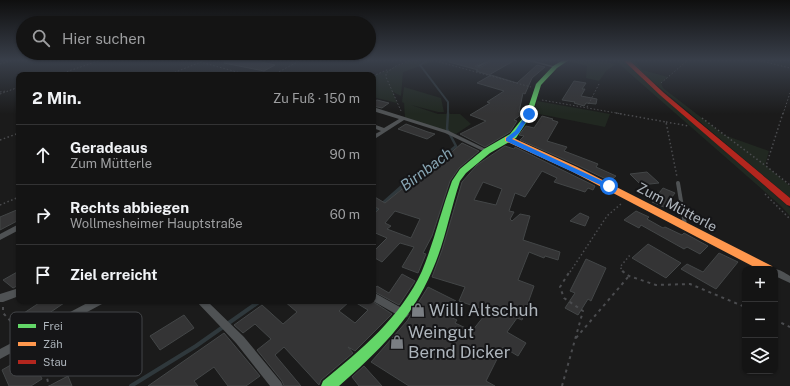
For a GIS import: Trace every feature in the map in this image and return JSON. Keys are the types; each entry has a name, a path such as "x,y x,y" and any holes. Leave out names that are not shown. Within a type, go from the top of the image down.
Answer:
{"street":[{"path":"328,386 378,344 404,314 428,271 456,181 463,171 487,151 517,132 527,117 537,89 545,78"},
{"path":"645,78 790,203"},
{"path":"376,110 447,132 487,151"},
{"path":"376,136 404,118"},
{"path":"376,127 384,130"},
{"name":"Zum Mütterle","path":"508,139 591,177 686,228 762,266"},
{"path":"0,237 16,229"},
{"path":"778,274 790,280"},
{"path":"2,298 16,293"},
{"path":"376,298 404,314"},
{"path":"78,312 92,304"},
{"path":"204,304 229,329 277,386"},
{"path":"0,354 10,349"}],"lane":[{"path":"678,183 686,228"}],"path":[{"path":"386,78 404,118"},
{"path":"497,78 537,89"},
{"path":"664,88 661,83 667,78"},
{"path":"587,107 599,84"},
{"path":"0,93 16,88"},
{"path":"766,166 790,93"},
{"path":"534,98 691,127"},
{"path":"700,116 790,185"},
{"path":"666,122 678,183"},
{"path":"0,140 16,133"},
{"path":"763,192 790,219"},
{"path":"0,205 16,198"},
{"path":"562,386 583,311 564,298 560,287 607,216 615,209"},
{"path":"630,255 620,267 622,271 629,276 656,284 690,284 742,306"},
{"path":"575,340 629,276"},
{"path":"2,298 3,313 10,320"},
{"path":"778,321 790,327"},
{"path":"46,376 49,386"}],"shaded area":[{"path":"376,78 402,78 401,96 393,92 397,103 376,98"},
{"path":"586,78 601,78 599,81"},
{"path":"635,78 642,78 790,208 790,216 781,206"},
{"path":"649,78 667,78 661,83 663,88 724,135 769,151 765,165 790,186 790,198"},
{"path":"404,87 441,98 444,112 438,112 411,105 438,114 460,114 471,124 456,134 405,118 404,103 402,102"},
{"path":"537,101 610,114 605,127 534,113"}],"building":[{"path":"486,78 501,78 517,83 523,78 532,78 525,94 523,93 519,112 523,113 514,120 517,121 510,132 485,147 460,134 486,121 470,115 490,103 487,102 504,91 477,83"},
{"path":"574,81 586,83 582,89 585,89 581,96 597,99 596,104 586,103 584,106 574,103 575,102 562,100"},
{"path":"376,100 389,103 382,108 376,107"},
{"path":"542,116 558,122 547,141 567,147 564,151 598,164 596,167 616,176 610,181 520,140 524,136 519,135 526,126 534,128"},
{"path":"406,124 435,134 427,139 398,129"},
{"path":"462,143 479,151 459,168 450,181 432,236 423,253 426,254 418,273 402,267 414,247 400,243 382,262 376,259 376,249 387,238 376,233 376,212 379,209 376,208 376,198 385,203 423,172 438,164","holes":["395,211 420,219 411,238 387,229 391,226 385,223"]},
{"path":"505,146 514,149 515,147 595,186 593,190 588,188 585,192 554,182 557,178 542,171 525,197 515,193 509,211 514,212 510,219 512,221 520,214 530,216 523,240 560,252 558,260 545,256 544,258 529,252 518,280 534,286 522,320 517,318 507,332 526,343 518,356 503,347 486,381 495,386 409,386 371,362 407,321 428,287 456,301 446,315 457,320 455,323 472,331 488,311 459,301 465,287 432,277 442,250 462,182 477,165","holes":["483,182 502,189 496,205 474,200"]},
{"path":"647,172 659,183 641,185 630,174"},
{"path":"663,188 675,193 664,207 652,202"},
{"path":"16,210 16,222 0,230 0,217"},
{"path":"636,211 649,217 647,219 663,228 665,227 682,235 684,233 708,246 700,254 687,247 684,249 641,225 639,228 624,220"},
{"path":"580,213 589,217 585,226 570,221"},
{"path":"648,244 681,263 666,278 632,258"},
{"path":"719,253 738,262 716,289 681,269 687,264 703,272"},
{"path":"586,259 606,268 591,301 588,299 578,315 565,308 575,293 570,291"},
{"path":"16,273 16,286 13,288 3,280"},
{"path":"402,274 415,281 399,305 376,293 376,287 377,286 389,293"},
{"path":"38,304 63,304 51,312 26,312"},
{"path":"288,304 347,304 339,311 355,323 368,310 358,304 376,304 392,314 355,351 348,347 353,353 321,380 319,385 284,347 275,355 301,386 284,386 282,381 257,350 271,339 255,324 243,333 234,325 262,305 283,324 297,312"},
{"path":"184,315 194,328 160,350 150,336"},
{"path":"224,333 260,376 246,386 228,386 214,367 194,381 198,386 148,386"},
{"path":"10,365 10,376 41,376 42,379 31,386 9,386 2,370"},
{"path":"364,366 382,386 359,386 352,377"},
{"path":"68,376 72,386 49,386"}],"waterway":[{"name":"Birnbach","path":"430,78 448,102 448,113"},
{"name":"Birnbach","path":"406,183 437,162 456,146 447,129 448,113"},
{"name":"Birnbach","path":"376,209 407,182"},
{"name":"Birnbach","path":"131,386 196,346 256,304"}],"traffic: fast":[{"path":"328,386 371,348 385,334 409,305 419,289 427,271 456,181 463,171 487,151 513,136 529,114 538,85 545,78"}],"traffic: slow":[{"path":"508,139 574,169 762,266"}],"traffic: jam":[{"path":"645,78 790,203"}],"place":[{"name":"Willi Altschuh","path":"418,310"},
{"name":"Weingut Bernd Dicker","path":"397,342"}],"route":[{"path":"529,114 517,132 508,139 609,186"}]}
